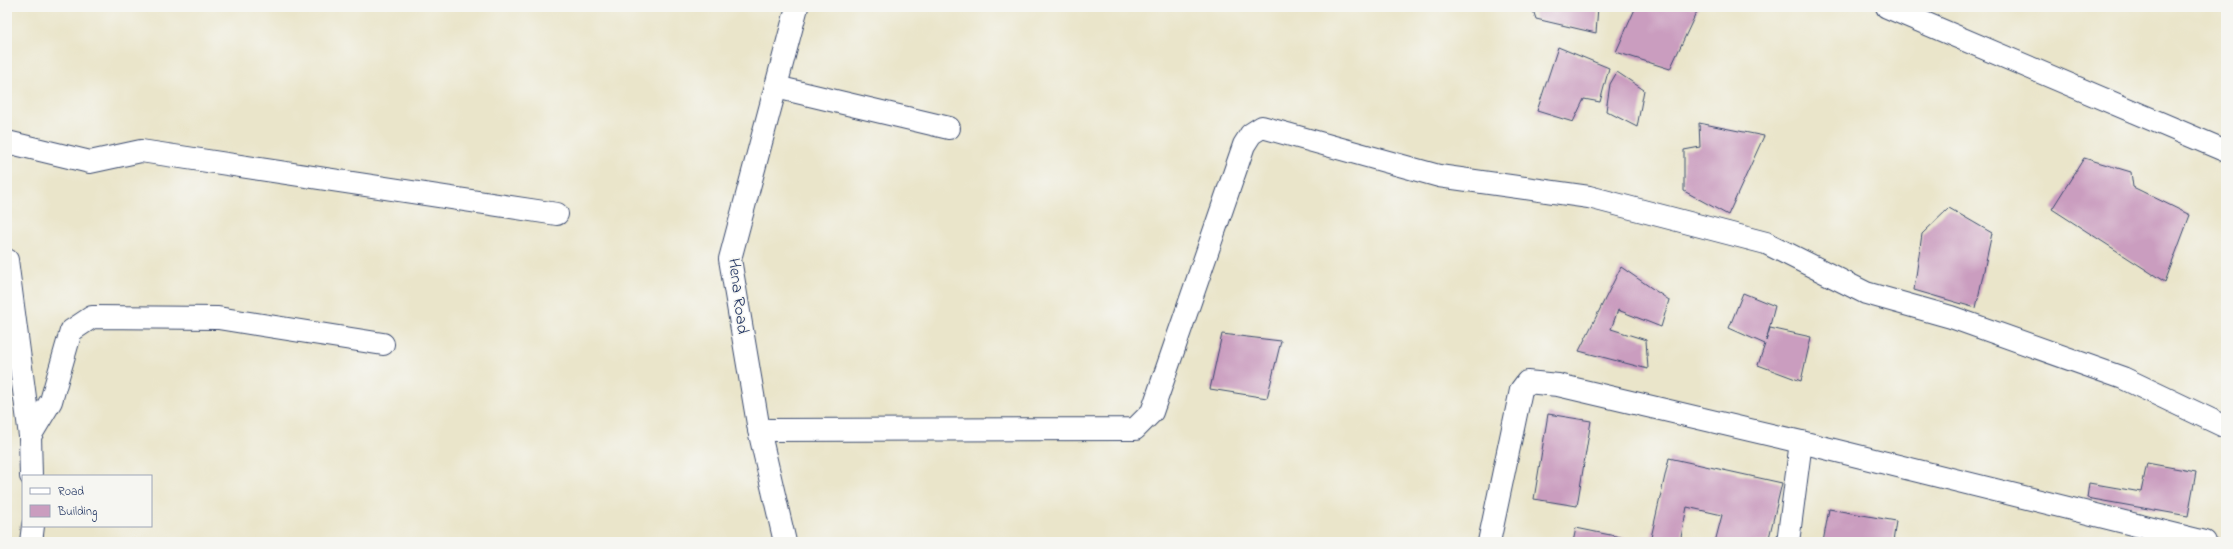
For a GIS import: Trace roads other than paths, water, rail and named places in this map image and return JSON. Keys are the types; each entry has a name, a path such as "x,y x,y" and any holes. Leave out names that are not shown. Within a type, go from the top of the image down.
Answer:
{"street":[{"name":"Hena Road","path":"785,542 759,430 730,259 798,7"},
{"path":"1887,7 2226,151"},
{"path":"776,87 949,128"},
{"path":"759,430 1135,430 1152,412 1244,145 1251,134 1262,127 1439,176 1589,197 1766,243 1866,293 1951,317 2123,378 2226,427"},
{"path":"7,142 90,162 140,152 557,214"},
{"path":"7,260 10,318 30,436 31,475"},
{"path":"30,436 51,401 72,331 92,317 218,318 383,344"},
{"path":"1489,542 1521,390 1527,382 1558,385 1801,442 2205,542"},
{"path":"1788,542 1801,442"},
{"path":"31,542 33,527"}]}
